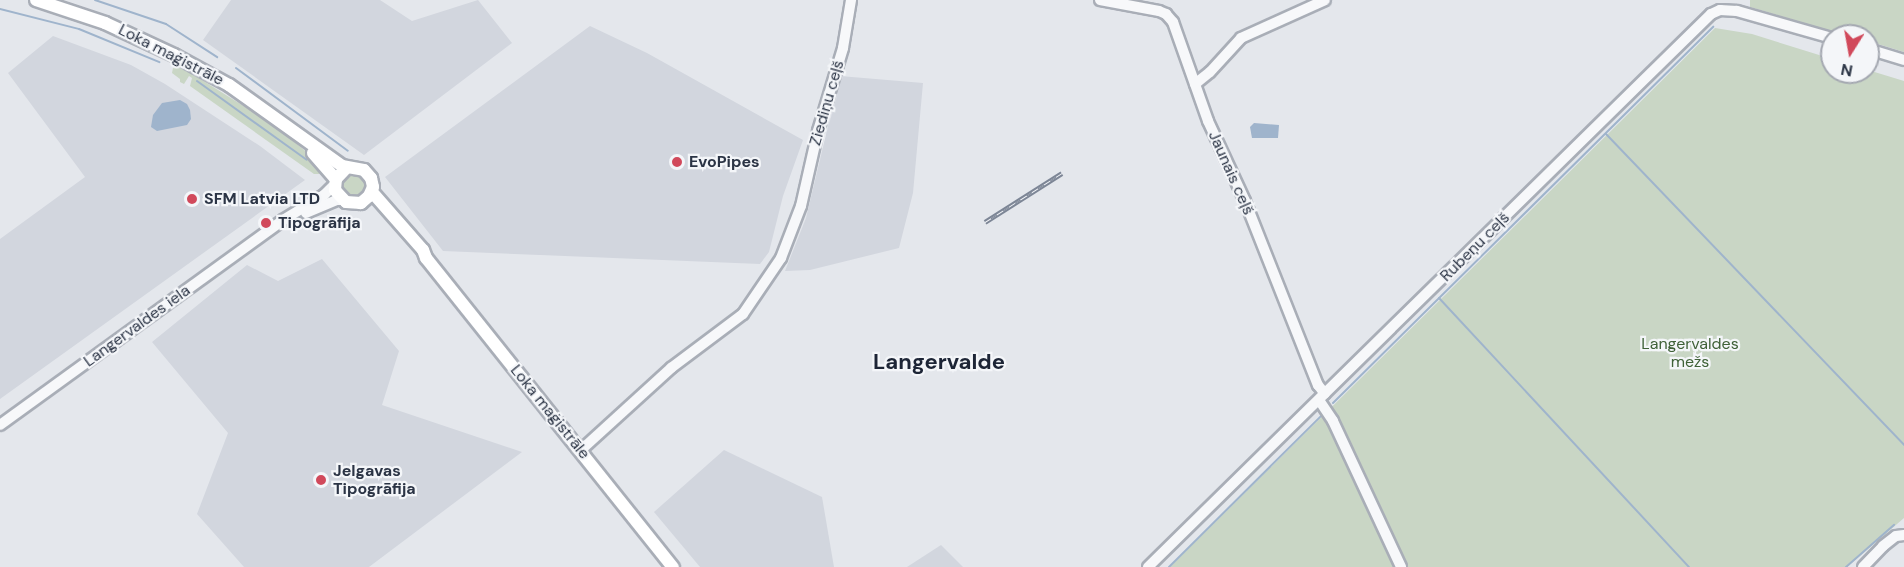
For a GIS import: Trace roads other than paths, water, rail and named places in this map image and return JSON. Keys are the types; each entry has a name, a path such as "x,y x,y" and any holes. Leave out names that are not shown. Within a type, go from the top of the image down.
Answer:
{"main road":[{"name":"Loka maģistrāle","path":"36,0 99,20 174,55 229,85 347,167 359,167 369,174 372,192 423,250 426,258"},
{"name":"Loka maģistrāle","path":"295,132 335,182 342,200 351,204 361,203 374,209 426,258 673,567"},
{"path":"335,182 347,167"},
{"path":"361,203 372,192"}],"street":[{"name":"Ziediņu ceļš","path":"581,450 678,363 743,314 781,258 801,207 818,131 843,48 851,0"},
{"name":"Jaunais ceļš","path":"1100,0 1166,14 1173,22 1195,84 1322,397 1401,567"},
{"path":"1195,84 1210,72 1241,38 1325,0"},
{"name":"Rubeņu ceļš","path":"1148,567 1711,14 1724,5 1820,34"},
{"path":"1880,53 1904,60"},
{"name":"Langervaldes iela","path":"0,425 292,214 324,195 335,182"},
{"name":"Langervaldes iela","path":"276,227 327,203 342,200"},
{"path":"1870,565 1896,536 1904,535"}],"water":[{"path":"180,100 187,104 190,110 191,119 187,125 157,131 151,127 153,115 162,103"},
{"path":"1254,123 1279,125 1278,138 1252,138 1250,127"}],"waterway":[{"path":"95,0 166,24 217,57"},
{"path":"0,9 79,29 159,62"},
{"path":"1333,403 1713,27"},
{"path":"236,68 348,151"},
{"path":"197,81 307,160"},
{"path":"1606,134 1904,445"},
{"path":"1439,298 1689,567"},
{"path":"1169,567 1323,414"},
{"path":"1846,567 1894,525"}],"railway":[{"path":"985,222 1062,173"}],"place":[{"name":"EvoPipes","path":"677,162"},
{"name":"SFM Latvia LTD","path":"192,199"},
{"name":"Tipogrāfija","path":"266,223"},
{"name":"Jelgavas Tipogrāfija","path":"321,480"}],"district":[{"name":"Langervalde","path":"939,362"}],"park label":[{"name":"Langervaldes mežs","path":"1690,353"}]}
